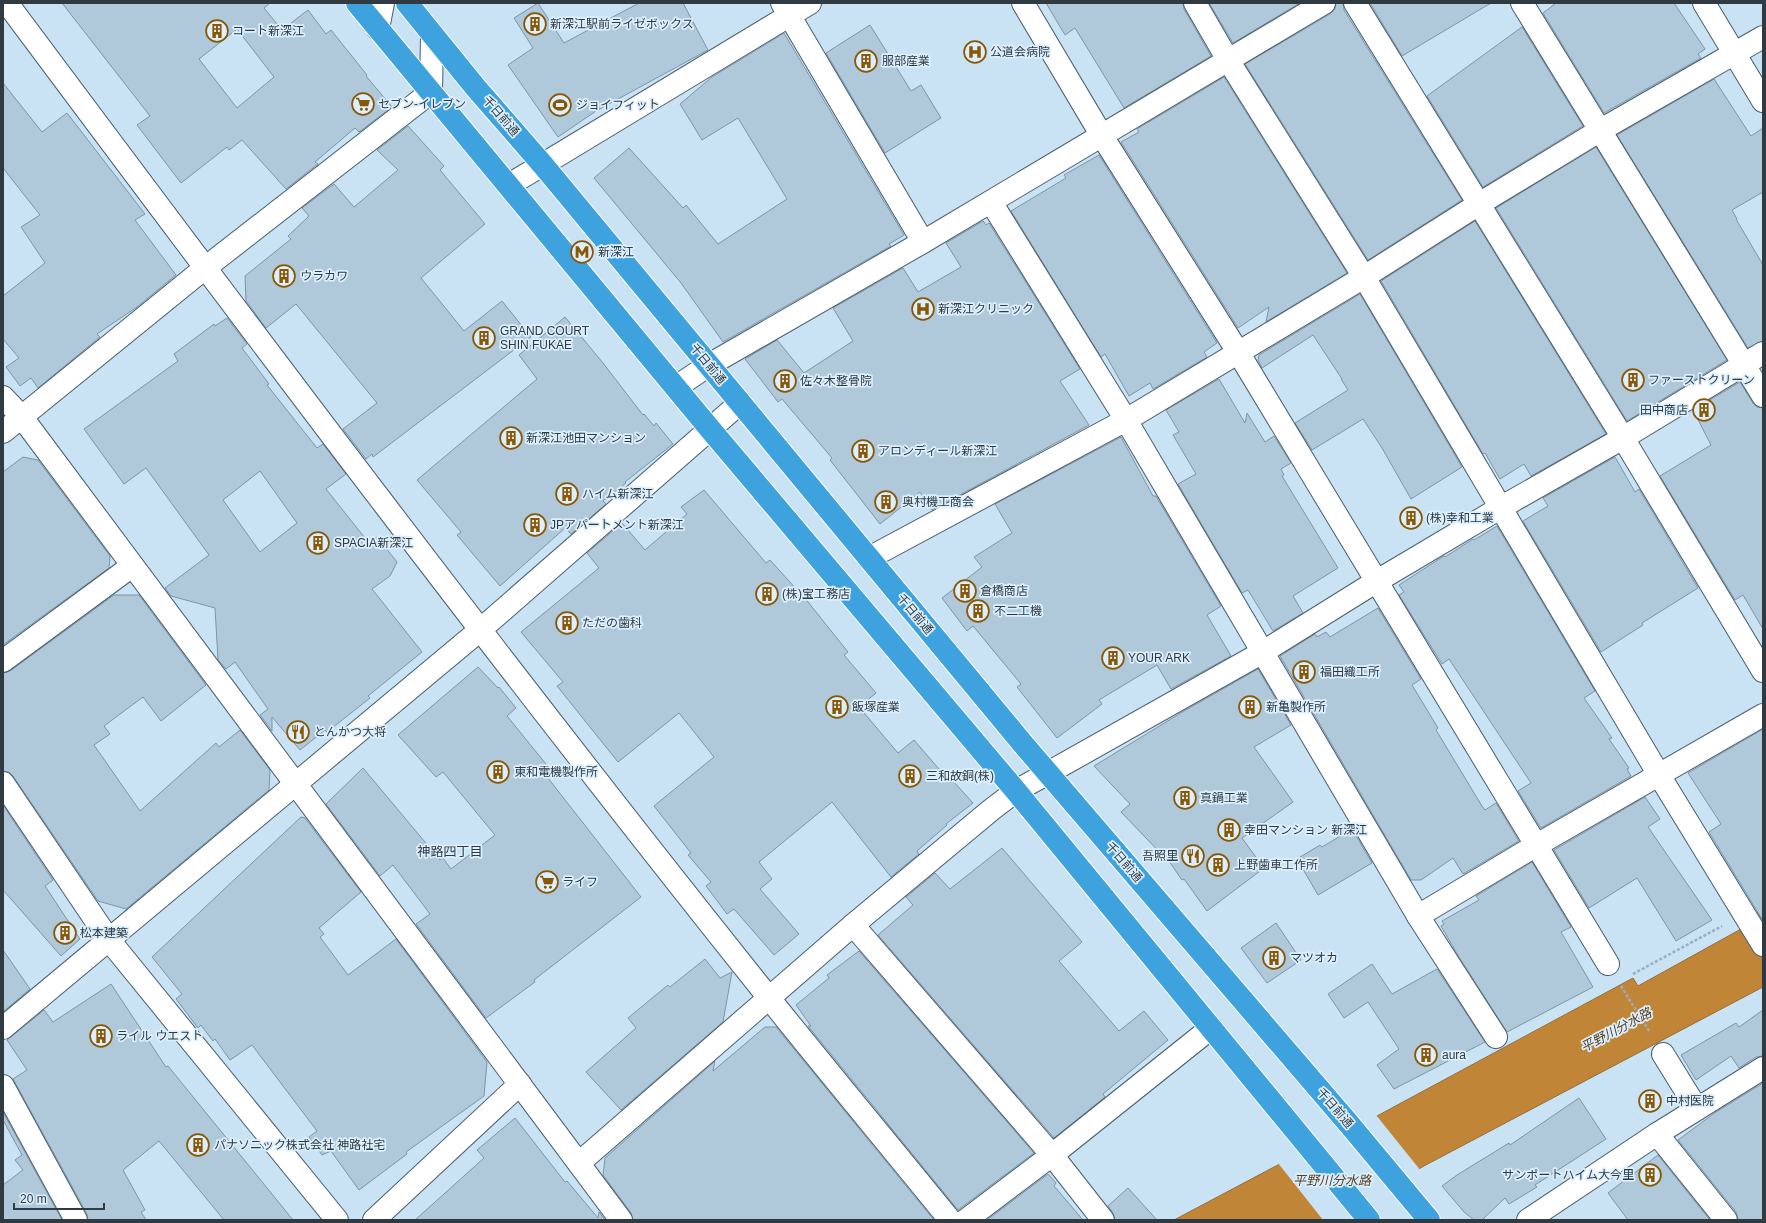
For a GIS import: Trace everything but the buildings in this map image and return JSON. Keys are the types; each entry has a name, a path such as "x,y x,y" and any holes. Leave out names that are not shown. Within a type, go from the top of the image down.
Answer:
{"highway":[{"path":"356,3 509,185 710,429 1016,791 1306,1146 1366,1216"},
{"name":"千日前通","path":"407,3 476,88 543,165 1047,773 1349,1124 1429,1220"}],"street":[{"path":"7,3 205,268 480,630 768,997 950,1220"},
{"path":"378,29 383,3"},
{"path":"509,185 543,165 786,9 810,3"},
{"path":"1023,3 1102,136 1238,352 1535,846 1608,964"},
{"path":"1195,3 1228,60 1364,277 1658,775 1763,945"},
{"path":"676,387 709,365 991,202 1324,3"},
{"path":"1355,3 1623,438 1763,671"},
{"path":"1522,3 1763,396"},
{"path":"1704,3 1763,101"},
{"path":"786,9 923,242"},
{"path":"3,432 205,268 431,92 432,34"},
{"path":"869,558 1126,420 1364,277 1599,130 1763,37"},
{"path":"991,202 1126,420 1418,916 1496,1037"},
{"path":"579,1163 768,997 991,810 1016,791 1262,652 1377,581 1500,508 1623,438 1763,353"},
{"path":"3,397 21,416 294,785 621,1220"},
{"path":"3,1028 480,630 740,403"},
{"path":"3,661 132,566"},
{"path":"1418,916 1535,846 1763,715"},
{"path":"3,783 109,940 338,1220"},
{"path":"853,925 1052,1155 1103,1220"},
{"path":"966,1220 1052,1155 1211,1028"},
{"path":"1663,1054 1697,1109"},
{"path":"1528,1220 1657,1134 1763,1068"},
{"path":"374,1220 520,1084"},
{"path":"3,1086 76,1220"},
{"path":"1657,1134 1726,1220"}],"path":[{"path":"1608,964 1615,960 1626,978 1745,914"},
{"path":"1619,983 1663,1054"}],"water":[{"name":"平野川分水路","path":"1763,909 1763,987 1422,1167 1340,1220 1174,1220 1274,1167 1377,1116 1633,978 1638,986 1741,929 1738,922"}],"pier":[{"path":"1376,1115 1421,1171 1343,1220 1323,1220 1278,1163"}],"place":[{"name":"新深江駅前ライゼボックス","path":"535,24"},
{"name":"コート新深江","path":"217,31"},
{"name":"公道会病院","path":"975,52"},
{"name":"服部産業","path":"866,61"},
{"name":"セブン-イレブン","path":"363,104"},
{"name":"ジョイフィット","path":"560,105"},
{"name":"新深江","path":"582,252"},
{"name":"ウラカワ","path":"284,276"},
{"name":"新深江クリニック","path":"923,309"},
{"name":"GRAND COURT SHIN FUKAE","path":"484,338"},
{"name":"ファーストクリーン","path":"1633,380"},
{"name":"佐々木整骨院","path":"785,381"},
{"name":"田中商店","path":"1704,410"},
{"name":"新深江池田マンション","path":"511,438"},
{"name":"アロンディール新深江","path":"863,451"},
{"name":"ハイム新深江","path":"567,494"},
{"name":"奥村機工商会","path":"886,502"},
{"name":"(株)幸和工業","path":"1411,518"},
{"name":"JPアパートメント新深江","path":"535,525"},
{"name":"SPACIA新深江","path":"318,543"},
{"name":"倉橋商店","path":"965,591"},
{"name":"(株)宝工務店","path":"767,594"},
{"name":"不二工機","path":"978,611"},
{"name":"ただの歯科","path":"567,623"},
{"name":"YOUR ARK","path":"1113,658"},
{"name":"福田織工所","path":"1304,672"},
{"name":"飯塚産業","path":"837,707"},
{"name":"新亀製作所","path":"1250,707"},
{"name":"とんかつ大将","path":"298,732"},
{"name":"東和電機製作所","path":"498,772"},
{"name":"三和故銅(株)","path":"910,776"},
{"name":"真鍋工業","path":"1185,798"},
{"name":"幸田マンション 新深江","path":"1229,830"},
{"name":"吾照里","path":"1193,856"},
{"name":"上野歯車工作所","path":"1218,865"},
{"name":"ライフ","path":"547,882"},
{"name":"松本建築","path":"65,933"},
{"name":"マツオカ","path":"1274,958"},
{"name":"ライル ウエスト","path":"101,1036"},
{"name":"aura","path":"1426,1055"},
{"name":"中村医院","path":"1650,1101"},
{"name":"パナソニック株式会社 神路社宅","path":"198,1145"},
{"name":"サンポートハイム大今里","path":"1650,1175"}],"district":[{"name":"神路四丁目","path":"450,851"}]}
